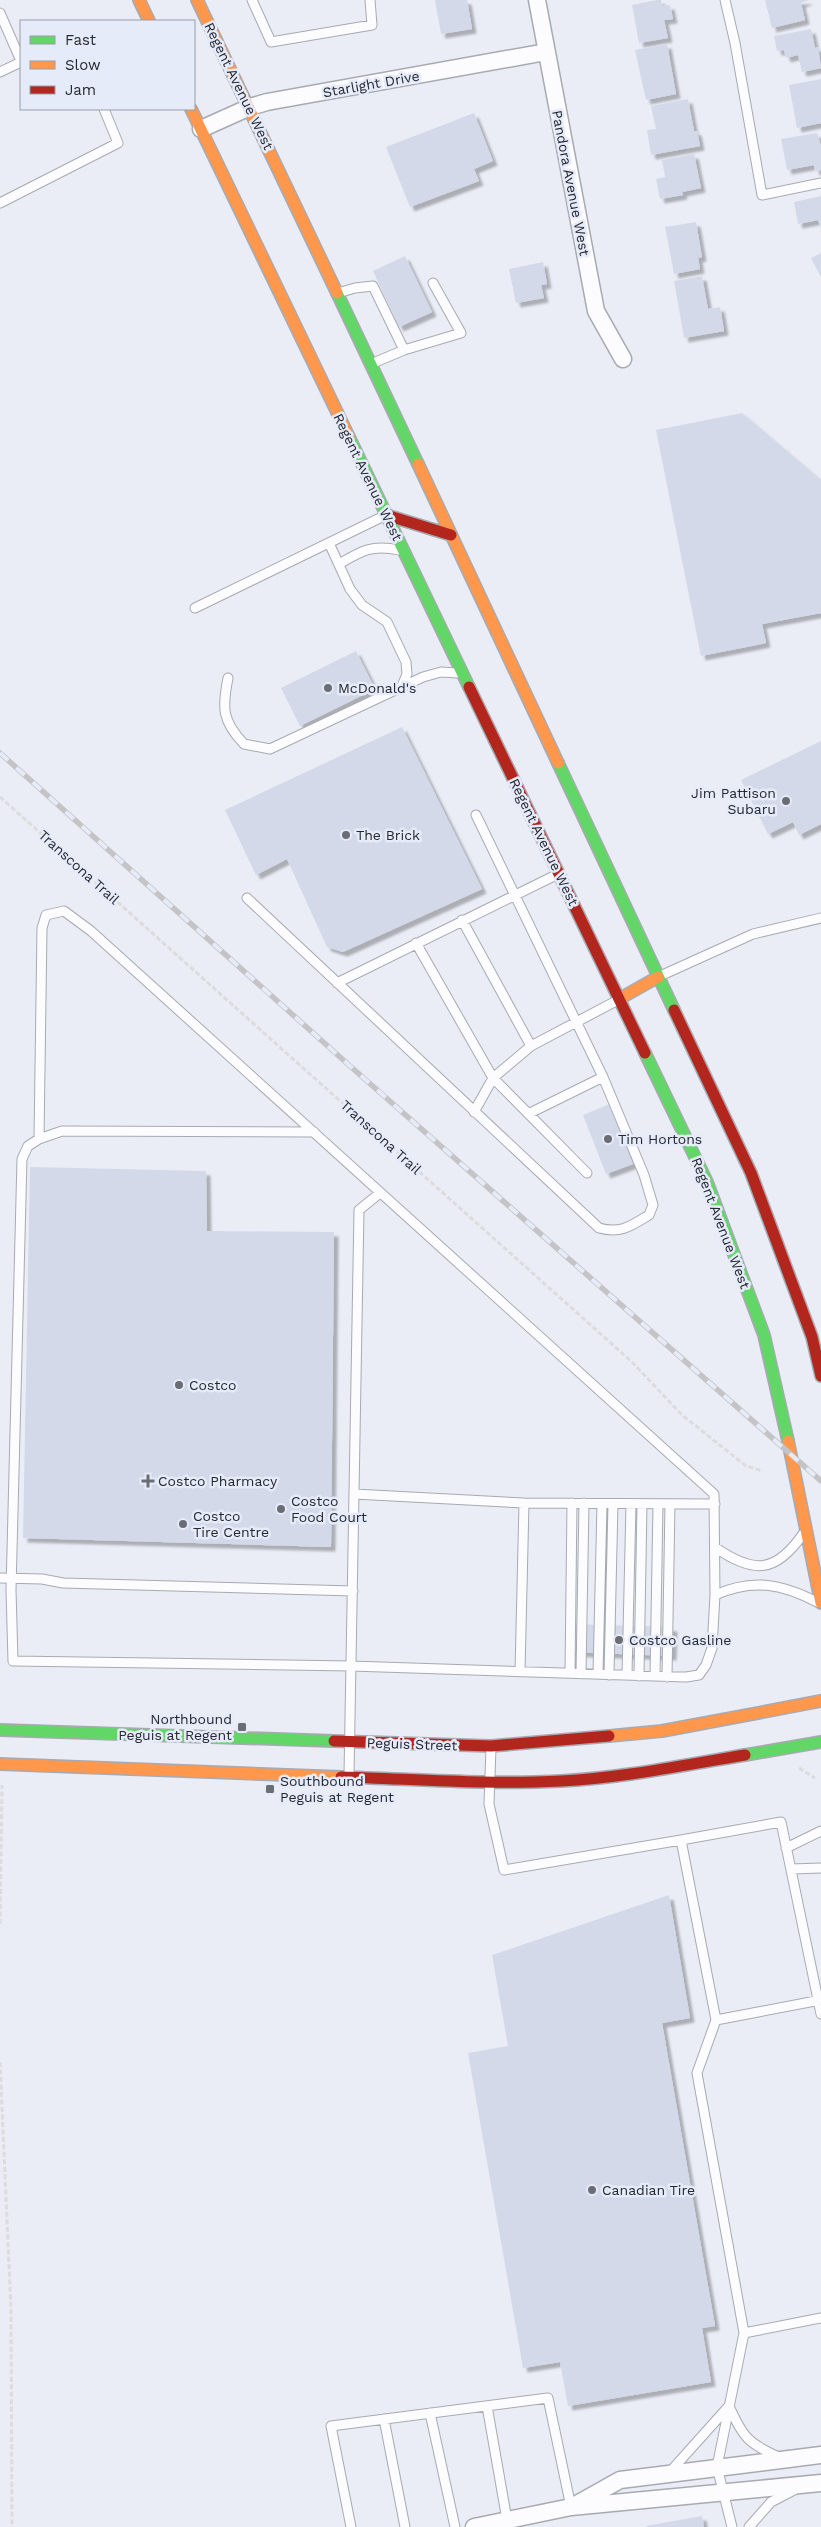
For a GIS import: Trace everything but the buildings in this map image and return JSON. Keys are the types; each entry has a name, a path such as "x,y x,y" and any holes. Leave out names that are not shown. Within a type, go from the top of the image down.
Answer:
{"main road":[{"path":"139,0 149,20"},
{"name":"Regent Avenue West","path":"197,0 250,107 751,1174 812,1337 820,1368"},
{"name":"Regent Avenue West","path":"191,110 707,1182 764,1335 821,1603"},
{"path":"386,515 451,535"},
{"path":"619,999 658,977"},
{"name":"Peguis Street","path":"0,1730 490,1746 662,1731 821,1701"},
{"path":"0,1764 490,1782 561,1780 625,1774 821,1742"}],"street":[{"name":"Pandora Avenue West","path":"537,0 596,310 623,359"},
{"name":"Starlight Drive","path":"200,129 250,107 546,52"},
{"path":"571,2507 620,2480 821,2455"},
{"path":"474,2527 571,2507 821,2483"}],"lane":[{"path":"252,0 271,42 372,25 370,0"},
{"path":"725,0 735,43 762,195 821,183"},
{"path":"0,12 20,59"},
{"path":"0,72 20,62"},
{"path":"0,203 118,143 104,110"},
{"path":"371,364 404,350 461,333 434,284"},
{"path":"337,293 355,288 374,286 404,350"},
{"path":"195,608 386,515"},
{"path":"329,543 350,589 362,605 388,622 406,662 407,674 402,686"},
{"path":"339,564 361,551 380,546 404,551"},
{"path":"228,678 224,699 228,724 244,744 270,749 423,677 442,672 463,675"},
{"path":"247,898 600,1228 613,1232 635,1224 650,1215 654,1205 644,1175 603,1077 476,815"},
{"path":"336,983 558,873"},
{"path":"39,1139 42,928 46,916 64,911 75,918 314,1132 714,1494 716,1548 712,1648 706,1665 699,1675 667,1677 351,1666 13,1661 12,1578 22,1160 28,1146 39,1139 62,1131 314,1132"},
{"path":"658,977 753,934 821,918"},
{"path":"462,920 531,1046"},
{"path":"416,943 493,1078 530,1113 587,1173"},
{"path":"474,1112 493,1078 531,1046 619,999"},
{"path":"530,1113 603,1077"},
{"path":"349,1776 359,1210 380,1193"},
{"path":"354,1494 524,1503 715,1504"},
{"path":"520,1672 524,1503"},
{"path":"570,1673 572,1503"},
{"path":"580,1674 584,1503"},
{"path":"598,1674 602,1504"},
{"path":"609,1675 613,1504"},
{"path":"627,1675 631,1504"},
{"path":"639,1676 642,1504"},
{"path":"655,1676 658,1504"},
{"path":"667,1677 670,1504"},
{"path":"716,1548 732,1559 748,1565 766,1566 781,1560 794,1548 806,1529"},
{"path":"0,1578 42,1578 63,1583 352,1591"},
{"path":"715,1595 734,1587 771,1585 794,1590 821,1603"},
{"path":"490,1746 489,1804 504,1870 781,1822 820,2001 821,2014"},
{"path":"786,1848 821,1831"},
{"path":"681,1840 716,2020 697,2073 744,2333 717,2467 732,2527"},
{"path":"791,1868 821,1868"},
{"path":"716,2020 820,2001"},
{"path":"744,2333 821,2318"},
{"path":"351,2527 331,2426 548,2398 571,2507"},
{"path":"487,2406 507,2520"},
{"path":"729,2406 741,2433 758,2448 786,2460"},
{"path":"669,2473 729,2406"},
{"path":"430,2413 455,2527"},
{"path":"384,2419 405,2527"},
{"path":"749,2527 771,2502 804,2484"}],"path":[{"name":"Transcona Trail","path":"0,797 632,1362 682,1415 739,1462 754,1470 763,1471"},
{"path":"0,1924 2,1784"},
{"path":"0,2062 12,2310 12,2527"}],"railway":[{"path":"0,753 350,1066 821,1481"}],"traffic: fast":[{"path":"337,293 418,464"},
{"path":"349,437 469,687"},
{"path":"558,763 674,1010"},
{"path":"645,1053 707,1182 764,1335 788,1441"},
{"path":"0,1730 334,1741"},
{"path":"745,1755 821,1742"}],"traffic: slow":[{"path":"139,0 149,20"},
{"path":"197,0 337,293"},
{"path":"191,110 349,437"},
{"path":"418,464 558,763"},
{"path":"619,999 658,977"},
{"path":"788,1441 821,1603"},
{"path":"609,1736 662,1731 821,1701"},
{"path":"0,1764 341,1777"}],"traffic: jam":[{"path":"386,515 451,535"},
{"path":"469,687 645,1053"},
{"path":"674,1010 751,1173 812,1337 821,1376"},
{"path":"334,1741 491,1746 609,1736"},
{"path":"341,1777 479,1782 561,1781 630,1774 745,1755"}],"place":[{"name":"McDonald's","path":"328,688"},
{"name":"Jim Pattison Subaru","path":"786,801"},
{"name":"The Brick","path":"346,835"},
{"name":"Tim Hortons","path":"608,1139"},
{"name":"Costco","path":"179,1385"},
{"name":"Costco Pharmacy","path":"148,1481"},
{"name":"Costco Food Court","path":"281,1509"},
{"name":"Costco Tire Centre","path":"183,1524"},
{"name":"Costco Gasline","path":"619,1640"},
{"name":"Northbound Peguis at Regent","path":"242,1727"},
{"name":"Southbound Peguis at Regent","path":"270,1789"},
{"name":"Canadian Tire","path":"592,2190"}]}
